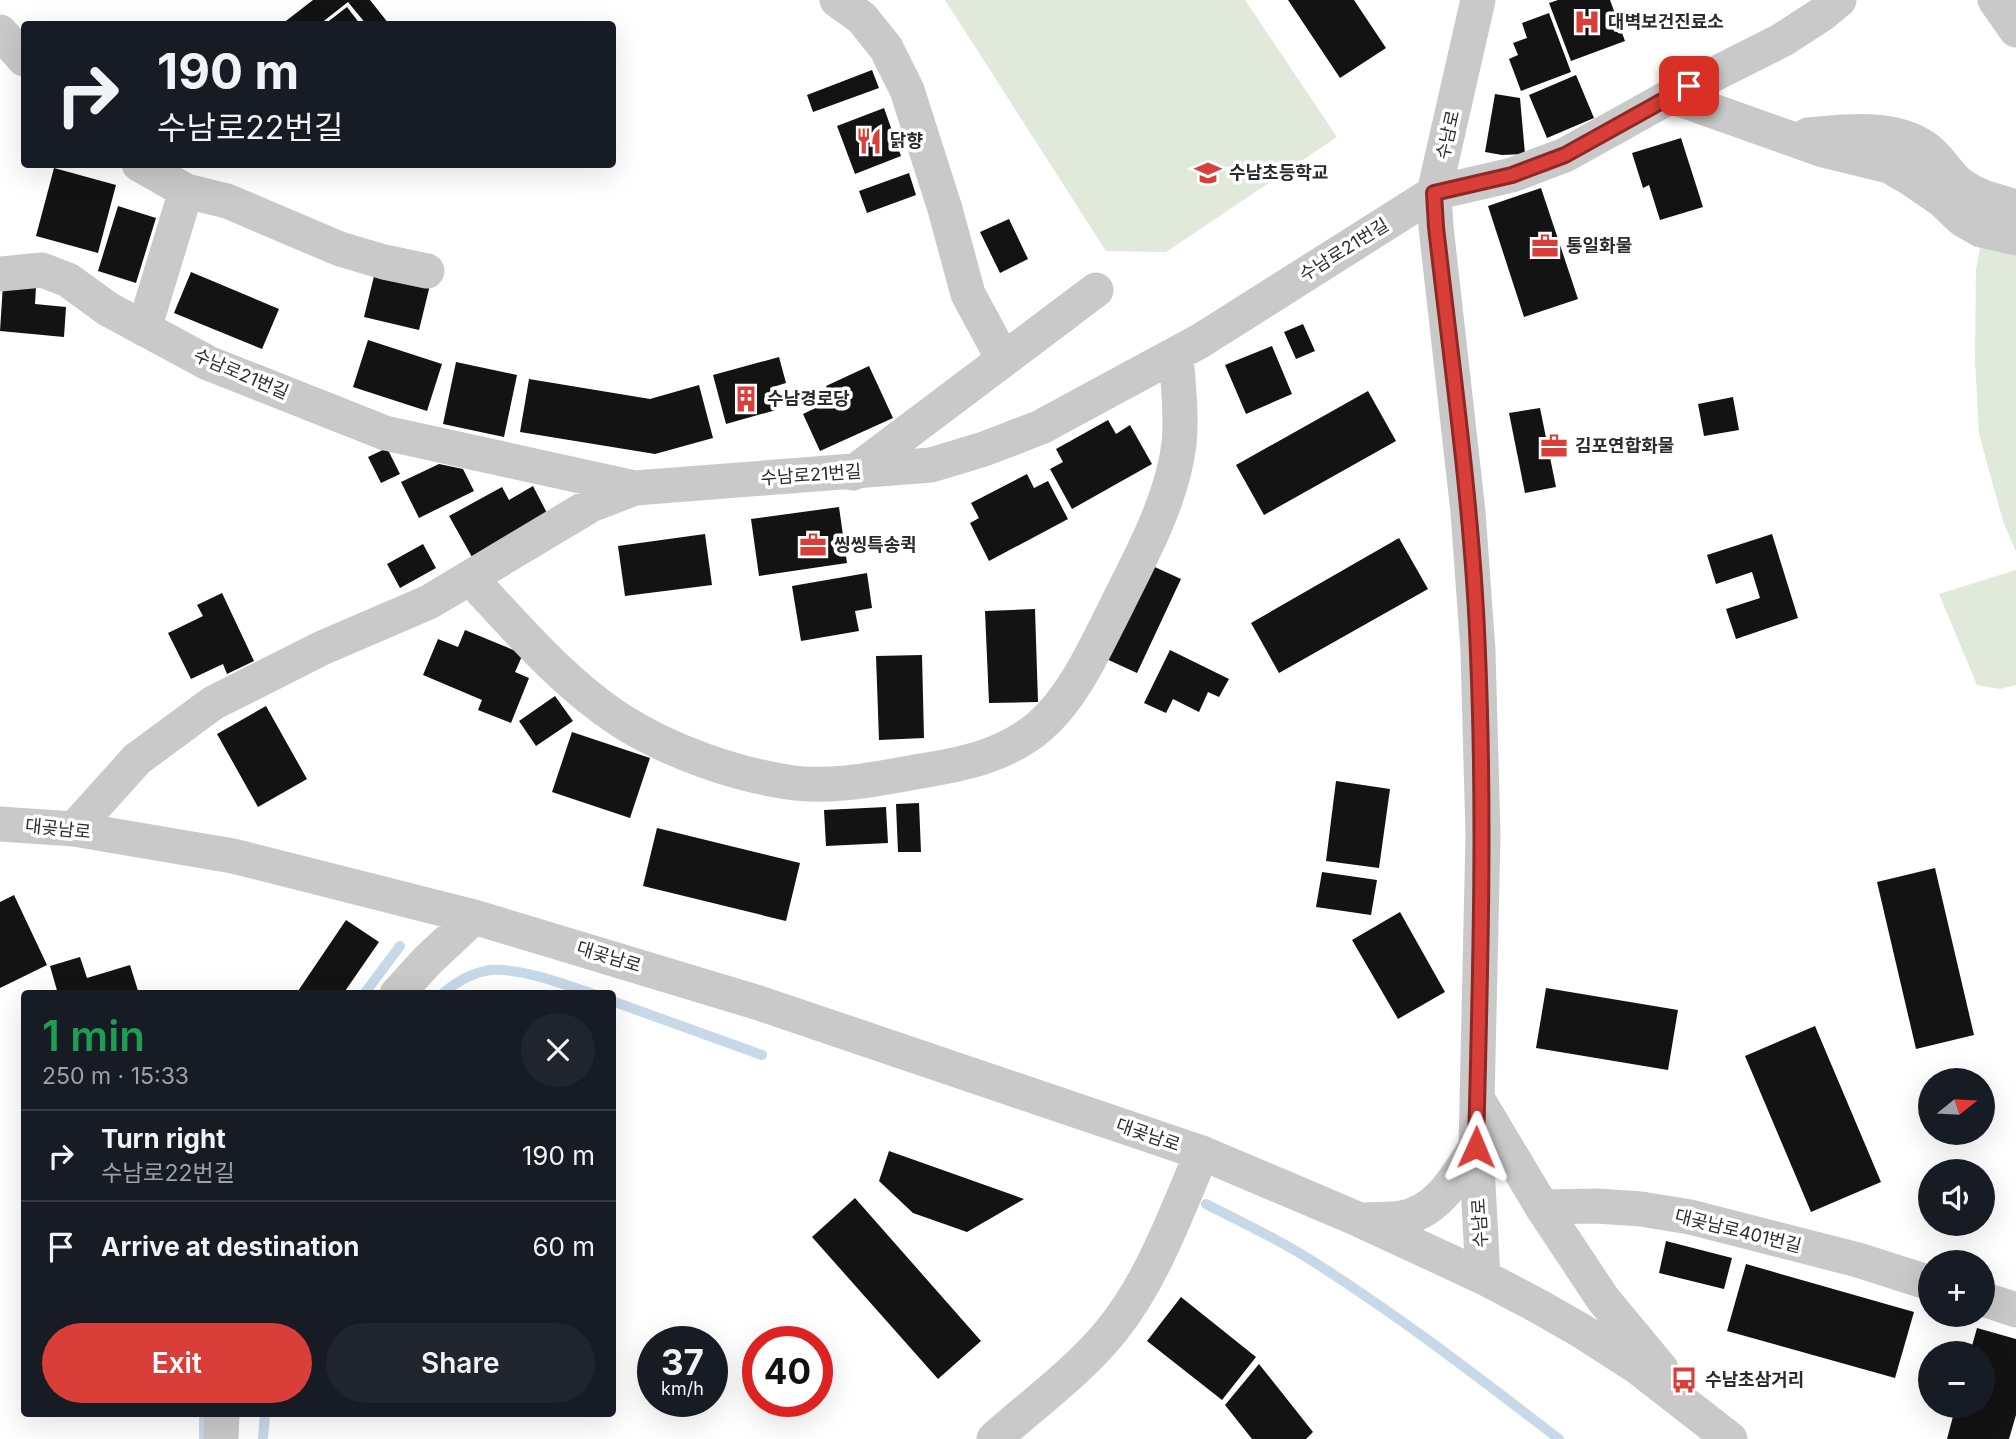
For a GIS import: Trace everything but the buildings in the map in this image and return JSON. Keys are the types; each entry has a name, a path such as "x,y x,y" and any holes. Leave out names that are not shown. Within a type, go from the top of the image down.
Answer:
{"street":[{"path":"837,0 862,18 887,48 907,90 945,209 968,294 1003,359"},
{"name":"수남로","path":"1478,0 1434,193 1468,512 1478,651 1483,835 1476,1147 1483,1277"},
{"name":"수남로21번길","path":"0,274 42,270 68,280 108,309 208,363 386,433 635,488 931,465 984,449 1041,427 1200,341 1434,193 1512,175 1565,155 1671,96 1782,40 1839,0"},
{"path":"1995,0 2016,30"},
{"path":"0,32 21,56"},
{"path":"1671,96 1823,150 1889,166 1910,177 1942,200 1962,219 1981,230 2016,238"},
{"path":"1784,136 1853,132 1908,138 1926,148 1961,185 1984,198 2016,207"},
{"path":"146,168 186,191 227,201 340,249 427,271"},
{"path":"144,329 186,191"},
{"path":"853,472 1096,290"},
{"path":"470,578 571,682 618,719 656,741 697,757 752,774 795,783 877,779 955,766 988,757 1019,743 1034,731 1066,696 1094,650 1134,570 1173,477 1179,442 1176,354"},
{"path":"74,829 137,759 213,704 322,648 429,602 591,505 635,488"},
{"name":"대곶남로","path":"0,824 74,829 233,856 474,917 760,1003 1202,1153 1360,1220 1483,1277 1580,1330 1636,1366 1730,1439"},
{"path":"401,990 474,917"},
{"path":"1478,1099 1542,1207 1603,1299 1694,1409"},
{"path":"1360,1220 1404,1218 1424,1209 1449,1190 1476,1147"},
{"name":"대곶남로","path":"994,1439 1094,1350 1113,1329 1134,1299 1202,1153"},
{"name":"대곶남로401번길","path":"1542,1207 1597,1206 1641,1209 1690,1217 1918,1279"},
{"path":"1995,1303 2016,1310"},
{"path":"221,1439 222,1417"}],"green space":[{"path":"945,0 1245,0 1337,137 1166,252 1106,251"},
{"path":"1981,242 2016,248 2016,552 2003,521 1979,434 1975,359 1976,269"},
{"path":"2016,570 2016,685 2000,689 1977,685 1939,594"}],"waterway":[{"path":"367,990 400,946"},
{"path":"448,990 478,973 491,970 529,974 582,990"},
{"path":"616,1002 762,1055"},
{"path":"1206,1204 1282,1243 1339,1278 1435,1345 1559,1439"},
{"path":"204,1417 204,1439"},
{"path":"263,1439 265,1417"}],"place":[{"name":"대벽보건진료소","path":"1587,22"},
{"name":"닭향","path":"869,141"},
{"name":"수남초등학교","path":"1208,173"},
{"name":"통일화물","path":"1545,246"},
{"name":"수남경로당","path":"746,399"},
{"name":"김포연합화물","path":"1554,446"},
{"name":"씽씽특송퀵","path":"813,545"},
{"name":"수남초삼거리","path":"1684,1380"}],"route":[{"path":"1476,1147 1483,835 1478,651 1468,512 1434,193 1512,175 1565,155 1689,86"}]}
